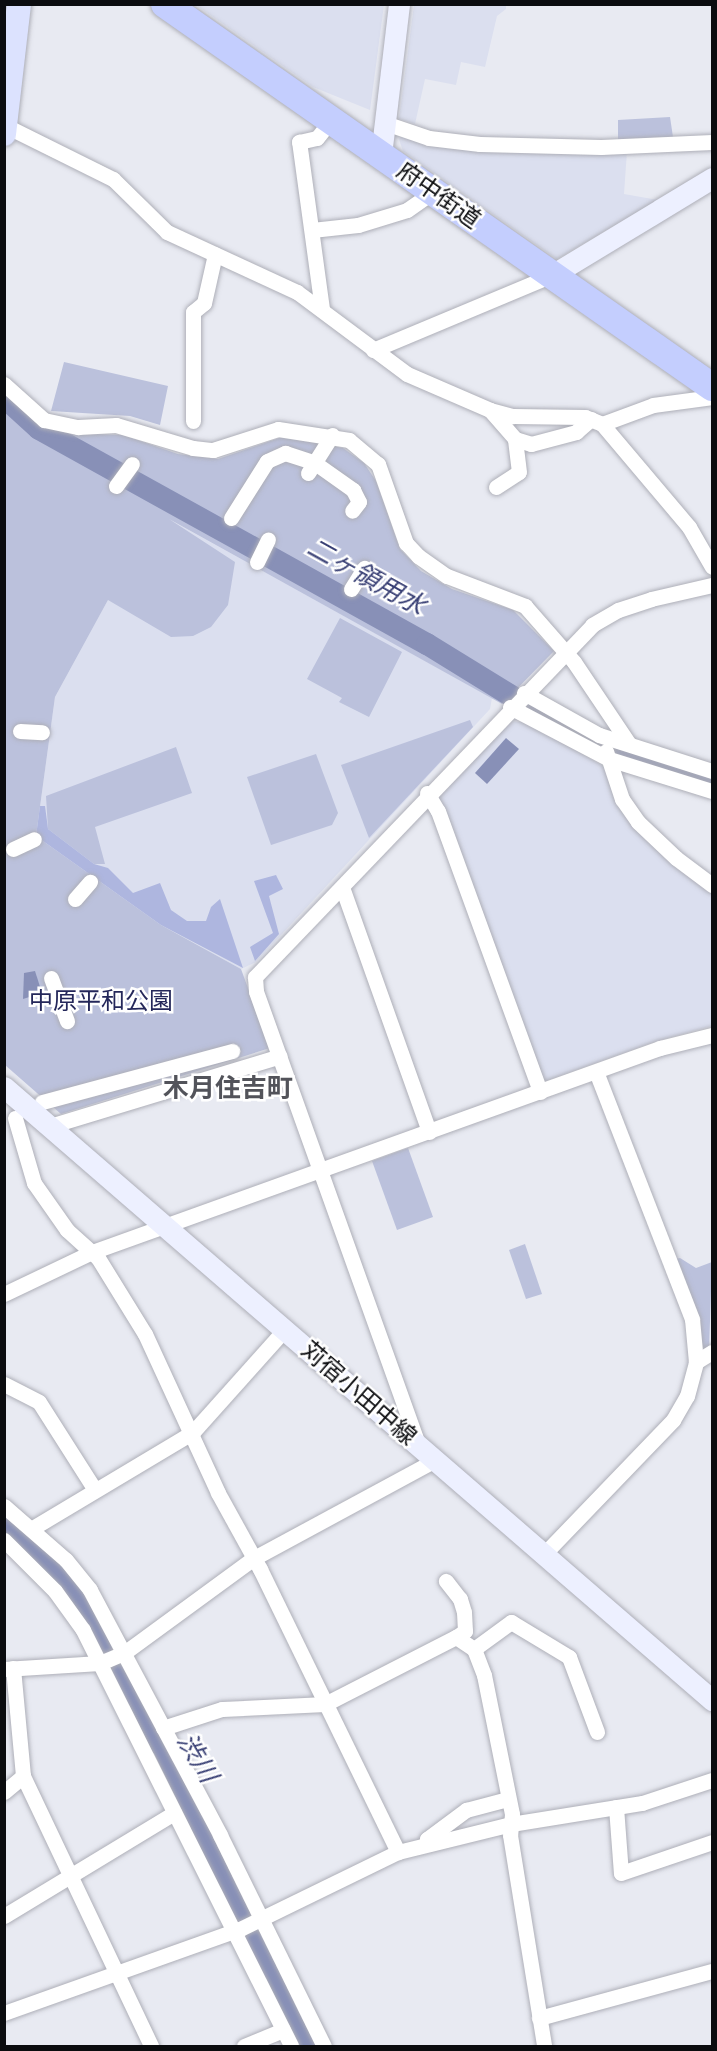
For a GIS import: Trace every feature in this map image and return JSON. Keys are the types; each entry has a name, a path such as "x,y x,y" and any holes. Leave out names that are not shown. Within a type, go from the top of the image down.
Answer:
{"highway":[{"name":"府中街道","path":"165,4 712,387"}],"main road":[{"path":"5,128 19,4"}],"street":[{"path":"381,155 399,4"},
{"path":"322,309 298,142 316,138 331,120"},
{"path":"385,123 429,138 480,144 601,147 712,142"},
{"path":"5,128 113,179 158,225 297,292 394,366 490,410 513,416 597,422 689,527 712,567"},
{"path":"373,350 552,274 712,178"},
{"path":"312,230 358,225 407,210 433,192"},
{"path":"193,421 193,312 204,303 215,254"},
{"path":"4,384 44,420 78,427 117,425 193,448 213,450 278,429 332,435 349,440 378,464 406,543 418,556 447,576 525,606 565,651 629,744"},
{"path":"515,439 544,443 597,422 653,405 712,397"},
{"path":"490,410 515,439 519,472 496,488"},
{"path":"311,468 332,435"},
{"path":"231,518 272,458 290,453 356,494 359,502 352,511"},
{"path":"116,486 132,464"},
{"path":"257,562 268,539"},
{"path":"351,589 364,568"},
{"path":"418,1444 280,1056 261,1025 255,976 342,887 427,793 592,625 618,610 712,585"},
{"path":"517,700 599,735 712,771"},
{"path":"517,700 609,759 712,791"},
{"path":"20,731 42,732"},
{"path":"599,735 622,798 638,822 676,858 712,885"},
{"path":"427,793 438,811 540,1092"},
{"path":"12,849 34,839"},
{"path":"75,899 90,882"},
{"path":"342,887 429,1132"},
{"path":"51,978 67,1021"},
{"path":"4,1294 92,1252 168,1227 660,1048 712,1035"},
{"path":"232,1051 22,1112 34,1183 67,1230 92,1252 145,1334 193,1432 218,1493 254,1558 398,1852"},
{"path":"50,1126 280,1056"},
{"path":"545,1553 673,1420 687,1396 696,1362 693,1319 596,1072"},
{"name":"苅宿小田中線","path":"4,1087 22,1112 50,1126 437,1459 712,1700"},
{"path":"32,1529 193,1432 285,1329"},
{"path":"696,1362 712,1352"},
{"path":"4,1384 39,1402 95,1490"},
{"path":"151,2046 23,1776 9,1669 100,1662 124,1653 254,1558 437,1459"},
{"path":"4,1506 66,1560 90,1590 163,1728 258,1920 324,2046"},
{"path":"4,1540 55,1591 100,1662 174,1813 236,1930 291,2046"},
{"path":"163,1728 222,1709 325,1704 456,1636 465,1630 464,1612 460,1599 446,1581"},
{"path":"474,1650 511,1622 569,1657 597,1732"},
{"path":"456,1636 474,1650 484,1675 508,1799 544,2046"},
{"path":"4,1792 23,1776"},
{"path":"4,2013 236,1930 398,1852 511,1824 642,1803 712,1780"},
{"path":"426,1844 427,1839 466,1810 508,1799"},
{"path":"616,1807 621,1873 712,1842"},
{"path":"7,1910 174,1813"},
{"path":"539,2018 712,1971"},
{"path":"244,2046 283,2030"}],"shaded area":[{"path":"196,5 384,5 370,110 313,87"},
{"path":"414,5 506,5 506,9 497,16 485,67 461,62 456,85 425,79 415,124 399,119"},
{"path":"403,134 627,151 624,194 658,200 557,259 403,151 399,139"},
{"path":"156,512 492,698 490,709 256,962 241,969 161,925 36,836 55,697"},
{"path":"508,721 530,723 606,768 616,805 690,877 712,891 712,1026 657,1041 540,1083 437,798"},
{"path":"506,738 519,749 487,784 475,773"},
{"path":"40,806 45,806 48,829 94,864 108,868 133,893 160,883 171,910 187,921 206,921 211,907 220,899 243,968 161,925 36,836"},
{"path":"276,875 283,889 269,896 279,934 255,961 250,947 273,933 254,881"},
{"path":"35,971 42,993 23,999 24,973"}],"green space":[{"path":"670,117 673,137 618,140 618,120"},
{"path":"64,362 168,386 160,425 130,416 51,411"},
{"name":"中原平和公園","path":"4,389 42,424 62,433 123,435 178,454 218,459 282,437 343,448 364,463 376,481 400,549 421,571 452,589 513,610 554,651 502,704 169,519 235,562 228,605 211,627 193,636 171,637 108,600 55,697 36,836 161,925 241,969 270,1048 61,1114 5,1065"},
{"path":"340,618 402,652 369,717 339,702 342,698 307,679"},
{"path":"470,720 473,727 369,838 341,765"},
{"path":"176,747 192,793 95,827 105,864 94,864 48,829 46,796"},
{"path":"316,754 338,813 332,825 271,845 247,777"},
{"path":"408,1148 433,1217 397,1230 372,1161"},
{"path":"525,1244 542,1294 526,1299 509,1250"},
{"path":"680,1258 696,1268 712,1262 709,1351 703,1347 676,1259"}],"waterway":[{"name":"二ヶ領用水","path":"4,397 39,429 427,644 539,713 604,745 712,783"},
{"name":"渋川","path":"4,1521 41,1552 76,1594 151,1739 162,1745 202,1826 202,1840 306,2046"}],"district":[{"name":"木月住吉町","path":"228,1089"}]}
